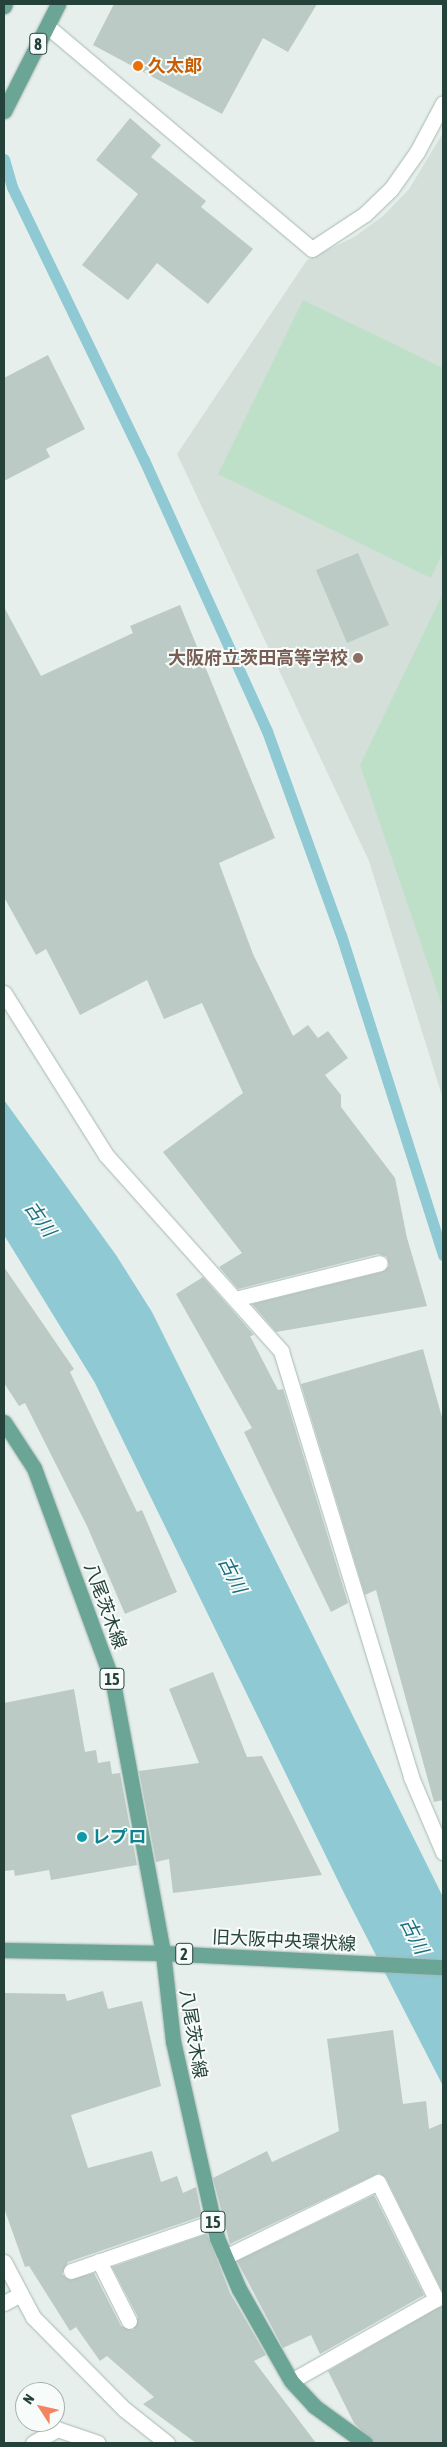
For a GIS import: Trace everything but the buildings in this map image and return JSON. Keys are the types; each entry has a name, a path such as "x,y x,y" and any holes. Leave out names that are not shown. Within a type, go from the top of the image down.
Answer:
{"main road":[{"name":"8","path":"4,110 58,4"},
{"name":"八尾茨木線","path":"4,1422 34,1468 113,1683 162,1953 173,2041 213,2222 225,2258 239,2290 291,2381 314,2406 365,2443"},
{"name":"旧大阪中央環状線","path":"4,1950 162,1953 443,1967"}],"street":[{"path":"47,26 312,249 365,214 391,189 417,152 443,103"},
{"path":"4,993 106,1155 282,1351 411,1777 443,1852"},
{"path":"235,1299 380,1263"},
{"path":"225,2258 378,2182 436,2299 291,2381"},
{"path":"71,2270 213,2222"},
{"path":"99,2261 129,2321"},
{"path":"4,2262 33,2317 124,2409 167,2443"},
{"path":"4,2303 21,2294"},
{"path":"33,2443 57,2429 98,2443"}],"shaded area":[{"name":"大阪府立茨田高等学校","path":"443,133 443,1099 369,861 177,454 307,260 354,237 383,216 409,189"}],"green space":[{"path":"303,300 443,368 443,552 431,578 218,474"},
{"path":"443,593 443,1008 360,765"}],"water":[{"name":"古川","path":"4,1100 116,1255 152,1312 443,1897 443,2086 344,1893 95,1383 4,1235"}],"waterway":[{"path":"4,159 12,187 144,460 267,731 341,935 443,1255"}],"place":[{"name":"久太郎","path":"138,66"},
{"name":"大阪府立茨田高等学校","path":"358,658"},
{"name":"レプロ","path":"82,1837"}]}
